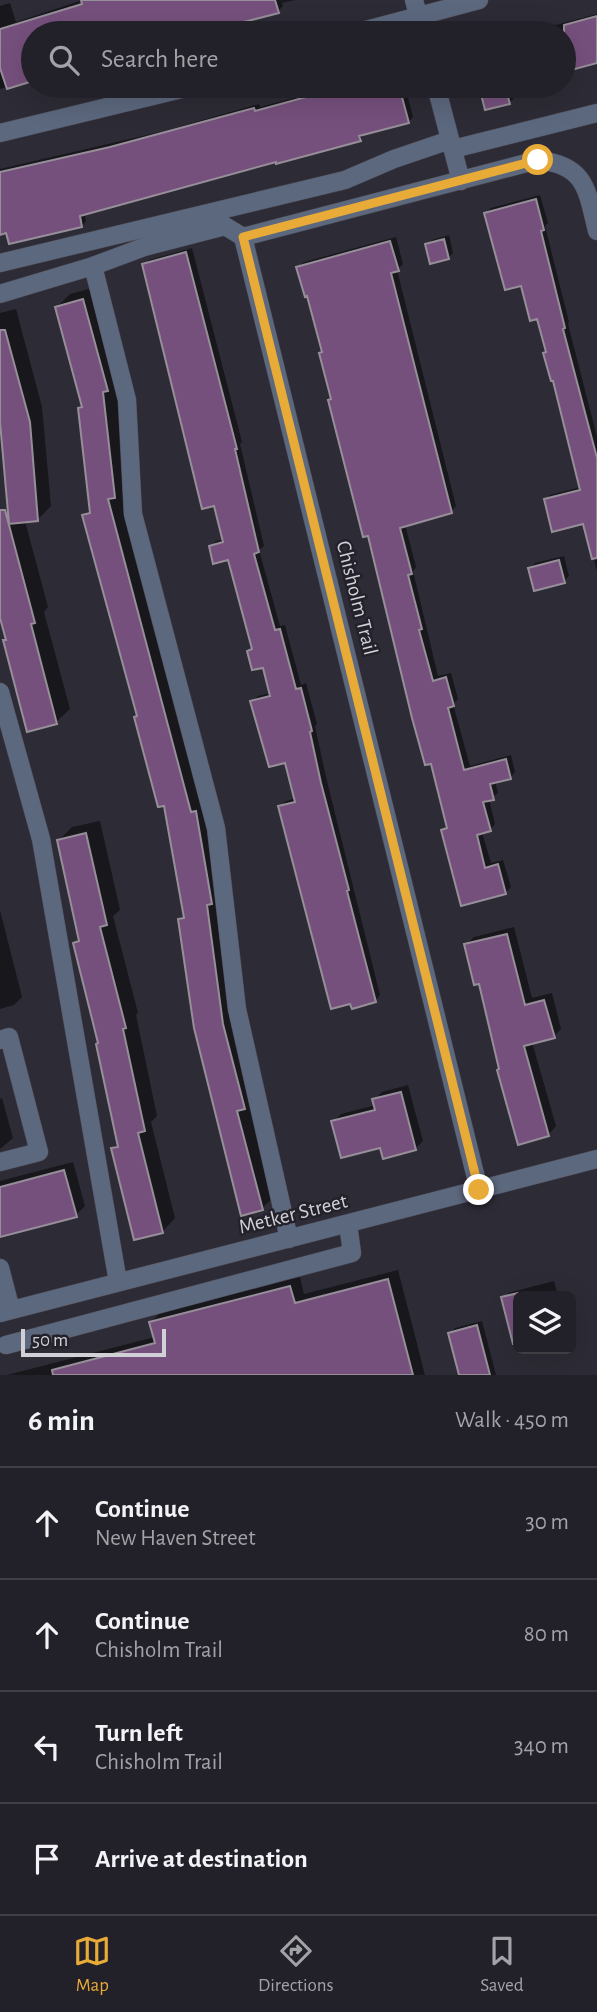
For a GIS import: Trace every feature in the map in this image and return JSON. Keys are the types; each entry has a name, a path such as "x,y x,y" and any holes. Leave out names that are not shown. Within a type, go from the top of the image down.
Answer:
{"street":[{"path":"384,21 416,8 479,0"},
{"path":"0,133 144,98"},
{"path":"439,98 461,181"},
{"path":"0,263 345,180 394,159 452,144 597,113"},
{"path":"0,294 93,266 144,247 225,226 243,237 538,160 557,162 571,169 586,186 597,231"},
{"name":"Chisholm Trail","path":"243,237 479,1190"},
{"path":"93,266 127,400 133,514 215,828 237,1009 289,1239"},
{"path":"0,692 41,839 118,1282"},
{"path":"0,1040 9,1037 39,1152 0,1162"},
{"name":"Metker Street","path":"4,1315 118,1282 597,1160"},
{"path":"0,1268 4,1315 3,1346 352,1254 348,1224"}],"building":[{"path":"81,0 275,0 279,13 248,21 26,21 82,4"},
{"path":"597,16 597,63 576,69 576,22"},
{"path":"21,23 21,85 7,89 0,68 0,29"},
{"path":"302,98 402,98 409,123 359,136 361,141 80,216 82,227 9,244 6,233 0,235 0,172 110,147 254,108 255,111"},
{"path":"482,98 508,98 510,104 485,110"},
{"path":"536,199 544,230 541,231 565,328 563,329 597,458 597,558 592,559 583,524 552,532 544,499 580,490 553,381 543,353 546,352 537,319 530,321 521,286 505,290 484,213"},
{"path":"444,239 449,259 430,264 425,244"},
{"path":"390,241 399,271 391,273 452,513 400,528 412,574 408,575 422,629 419,630 433,681 446,677 454,706 448,708 464,770 506,759 511,779 490,784 494,800 483,802 491,831 477,835 485,868 498,864 506,894 461,906 441,830 447,828 431,764 425,765 412,718 368,536 363,537 328,400 331,399 319,353 322,352 296,267"},
{"path":"186,252 237,449 259,552 254,554 275,630 280,629 296,689 301,688 321,783 376,1002 352,1009 350,1004 331,1009 278,806 295,802 285,763 269,767 250,701 270,696 263,668 252,670 247,651 252,649 228,560 213,564 209,546 223,542 214,506 202,509 142,264"},
{"path":"83,299 108,391 103,392 115,498 108,499 191,812 196,811 212,904 207,905 223,1024 245,1109 237,1111 263,1210 241,1216 194,1028 178,919 184,918 164,806 158,807 134,717 137,716 82,515 90,513 78,408 82,407 55,307"},
{"path":"0,330 5,330 30,422 38,521 9,524 0,422"},
{"path":"0,510 5,510 35,623 31,624 57,724 27,732 3,640 6,640 0,618"},
{"path":"559,560 565,583 534,591 528,568"},
{"path":"86,833 107,925 100,927 126,1028 123,1029 145,1131 138,1133 163,1233 134,1240 111,1148 118,1147 96,1044 98,1043 73,943 79,941 57,840"},
{"path":"507,934 525,1005 544,1000 555,1038 524,1046 549,1136 518,1145 497,1070 499,1069 479,984 474,985 464,944"},
{"path":"401,1092 416,1150 383,1159 380,1148 341,1158 331,1121 375,1110 372,1099"},
{"path":"64,1170 77,1217 0,1237 0,1187"},
{"path":"388,1279 413,1375 53,1375 52,1370 155,1343 149,1322 290,1286 295,1303"},
{"path":"513,1294 513,1344 501,1297"},
{"path":"477,1325 490,1375 459,1375 448,1333"}],"route":[{"path":"479,1190 243,237 538,160"}]}
